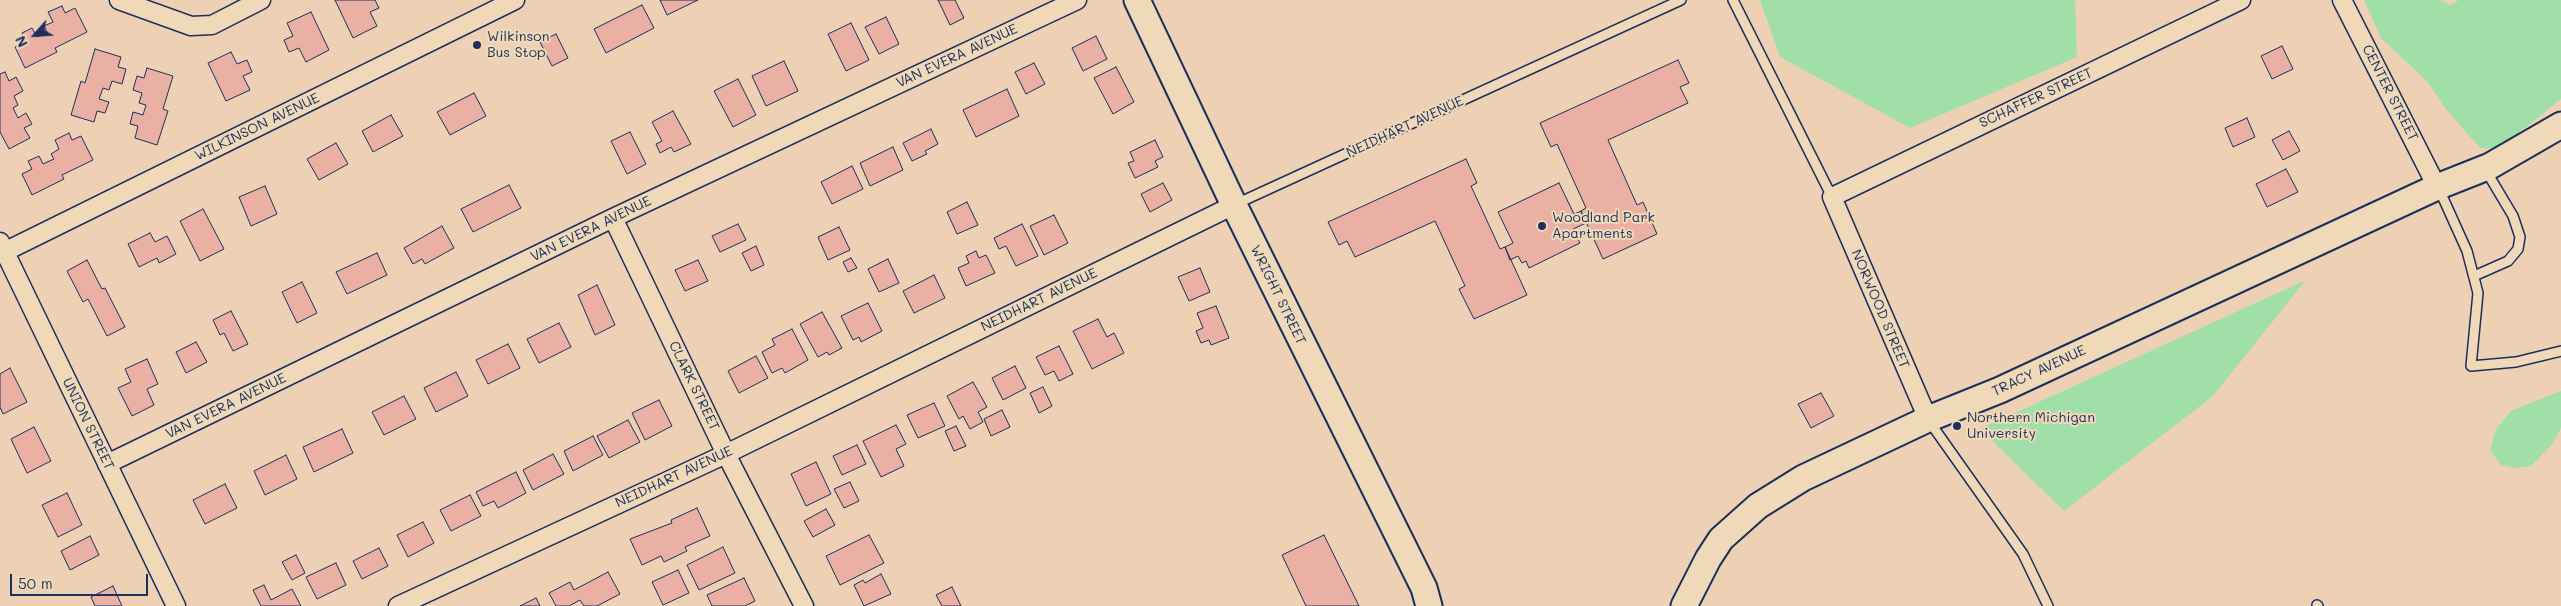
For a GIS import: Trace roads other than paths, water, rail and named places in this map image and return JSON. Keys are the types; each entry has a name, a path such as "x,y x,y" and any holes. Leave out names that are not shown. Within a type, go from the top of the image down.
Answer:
{"street":[{"path":"118,0 191,26 212,25 261,0"},
{"name":"WILKINSON AVENUE","path":"2,249 515,0"},
{"name":"VAN EVERA AVENUE","path":"107,464 613,218 1077,0"},
{"name":"WRIGHT STREET","path":"1137,0 1234,205 1431,600"},
{"name":"SCHAFFER STREET","path":"1832,197 2241,0"},
{"name":"CENTER STREET","path":"2342,0 2437,186"},
{"name":"TRACY AVENUE","path":"1684,606 1703,566 1721,540 1758,506 1804,478 1928,419 2000,390 2437,186 2485,168 2561,124"},
{"name":"NORWOOD STREET","path":"1832,197 1928,419"},
{"name":"NEIDHART AVENUE","path":"398,606 726,454 1234,205"},
{"name":"CLARK STREET","path":"613,218 726,454 804,606"},
{"name":"UNION STREET","path":"2,249 176,606"}],"lane":[{"name":"NEIDHART AVENUE","path":"1234,205 1681,0"},
{"name":"NORWOOD STREET","path":"1733,0 1832,197"},
{"path":"2474,276 2508,261 2518,249 2520,237 2513,216 2485,168"},
{"path":"2437,186 2466,251 2478,293 2471,366 2516,362 2561,351"},
{"name":"NORWOOD STREET","path":"1928,419 2023,554 2048,606"}],"place":[{"name":"Wilkinson Bus Stop","path":"477,45"},
{"name":"Woodland Park Apartments","path":"1542,226"},
{"name":"Northern Michigan University","path":"1957,426"}]}
